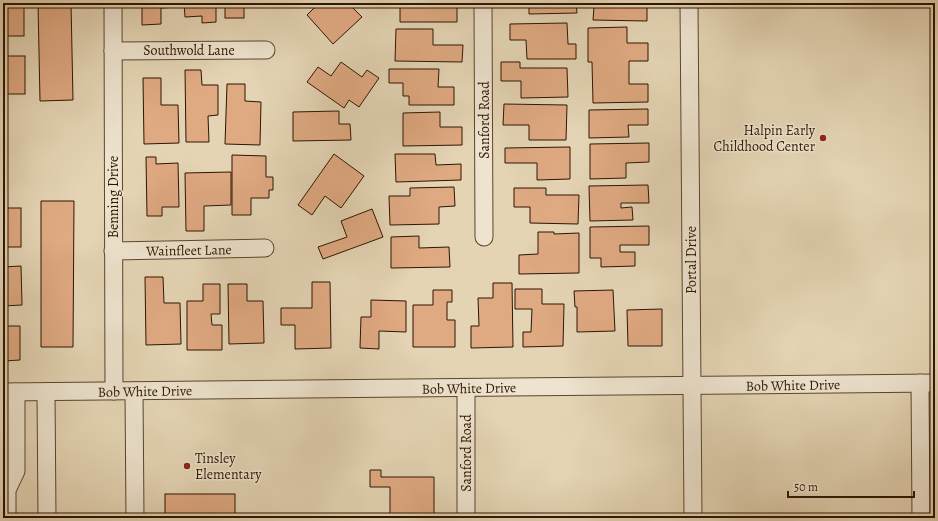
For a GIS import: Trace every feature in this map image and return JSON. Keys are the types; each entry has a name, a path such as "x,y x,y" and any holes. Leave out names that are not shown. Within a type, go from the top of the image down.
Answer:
{"street":[{"name":"Benning Drive","path":"113,3 114,391"},
{"name":"Sanford Road","path":"483,3 484,237"},
{"name":"Portal Drive","path":"689,3 693,518"},
{"name":"Southwold Lane","path":"113,51 266,50"},
{"name":"Wainfleet Lane","path":"113,251 265,248"},
{"name":"Bob White Drive","path":"10,392 928,383"},
{"path":"921,518 928,383"},
{"name":"Sanford Road","path":"466,388 466,518"},
{"path":"134,391 135,518"},
{"path":"7,518 5,490 16,471 10,392"},
{"path":"46,392 47,518"}],"building":[{"path":"3,3 24,3 24,36 3,36"},
{"path":"38,3 71,3 73,100 40,101"},
{"path":"152,3 177,3 177,7 161,8 161,24 142,25 142,6 152,6"},
{"path":"184,3 216,3 216,22 202,23 202,16 185,17"},
{"path":"225,3 244,3 244,18 225,18"},
{"path":"319,3 353,3 350,5 362,17 333,44 307,15"},
{"path":"400,3 457,5 457,22 400,22"},
{"path":"529,3 576,3 577,13 529,14"},
{"path":"588,3 647,3 647,21 593,20 594,7 588,7"},
{"path":"567,23 568,44 576,44 576,59 527,59 526,40 510,40 510,24"},
{"path":"627,27 627,43 648,43 648,61 629,61 629,84 648,84 648,102 593,103 592,62 588,62 588,28"},
{"path":"396,29 433,29 433,45 463,45 462,62 395,61"},
{"path":"3,56 25,56 25,94 3,94"},
{"path":"341,62 362,77 367,70 379,78 359,107 349,100 344,108 307,82 318,67 331,76"},
{"path":"501,62 520,62 520,68 567,68 568,97 521,98 521,81 501,81"},
{"path":"389,69 439,69 438,87 454,87 454,105 409,105 409,96 403,96 403,83 389,83"},
{"path":"185,70 201,70 202,85 218,85 218,115 208,116 209,142 186,142"},
{"path":"143,78 161,78 161,105 178,105 179,143 144,144"},
{"path":"227,84 245,84 245,101 261,102 260,145 225,144"},
{"path":"504,104 567,105 566,140 529,140 529,125 503,125"},
{"path":"648,109 648,125 628,125 629,137 589,138 589,110"},
{"path":"339,111 339,124 350,124 351,140 293,141 293,112"},
{"path":"440,112 440,127 462,127 462,145 403,146 403,113"},
{"path":"649,143 649,162 626,163 626,178 590,179 590,144"},
{"path":"570,147 570,179 537,180 537,163 505,163 505,148"},
{"path":"334,154 364,176 341,208 325,196 312,215 298,205"},
{"path":"395,154 435,154 436,165 461,164 461,180 396,182"},
{"path":"232,155 266,156 266,177 273,177 273,190 269,190 269,198 251,198 251,215 232,215"},
{"path":"146,157 156,157 156,164 178,163 179,207 162,207 162,216 147,216"},
{"path":"231,172 231,205 204,206 204,231 186,231 185,173"},
{"path":"648,185 649,203 621,203 621,208 632,207 633,220 590,221 589,186"},
{"path":"454,187 455,206 439,207 439,224 390,225 389,196 410,196 410,188"},
{"path":"514,188 546,188 546,195 579,195 578,224 530,223 530,207 514,207"},
{"path":"41,201 74,201 73,347 41,347"},
{"path":"3,208 21,208 21,247 3,247"},
{"path":"372,209 383,237 323,259 318,247 347,237 341,221"},
{"path":"649,226 649,245 620,245 620,252 635,252 635,266 601,267 601,258 590,258 590,227"},
{"path":"538,232 554,232 554,234 579,233 579,273 519,274 519,255 538,254"},
{"path":"419,236 419,248 449,247 450,267 391,268 391,237"},
{"path":"21,266 22,305 3,306 3,267"},
{"path":"145,277 163,277 164,303 180,303 181,344 146,345"},
{"path":"312,282 330,282 331,348 295,349 295,325 281,325 281,308 312,308"},
{"path":"493,283 512,283 513,347 471,348 471,326 479,326 478,298 493,298"},
{"path":"203,284 220,284 220,314 211,314 212,325 222,325 222,350 187,350 187,301 203,301"},
{"path":"228,284 247,284 247,301 263,301 264,343 229,344"},
{"path":"515,289 542,289 542,304 564,304 563,346 523,347 523,332 531,332 532,309 515,309"},
{"path":"433,290 452,290 452,302 447,302 447,320 455,320 455,347 413,347 413,305 433,305"},
{"path":"613,290 615,331 577,332 577,307 575,307 574,291"},
{"path":"371,300 406,301 406,332 379,331 379,349 360,348 361,317 371,317"},
{"path":"662,309 662,346 628,346 627,310"},
{"path":"3,326 20,326 20,360 3,361"},
{"path":"370,470 381,470 381,477 434,477 434,516 390,516 390,487 370,487"},
{"path":"165,494 235,494 235,518 165,518"}],"place":[{"name":"Halpin Early Childhood Center","path":"823,138"},
{"name":"Tinsley Elementary","path":"187,466"}]}
